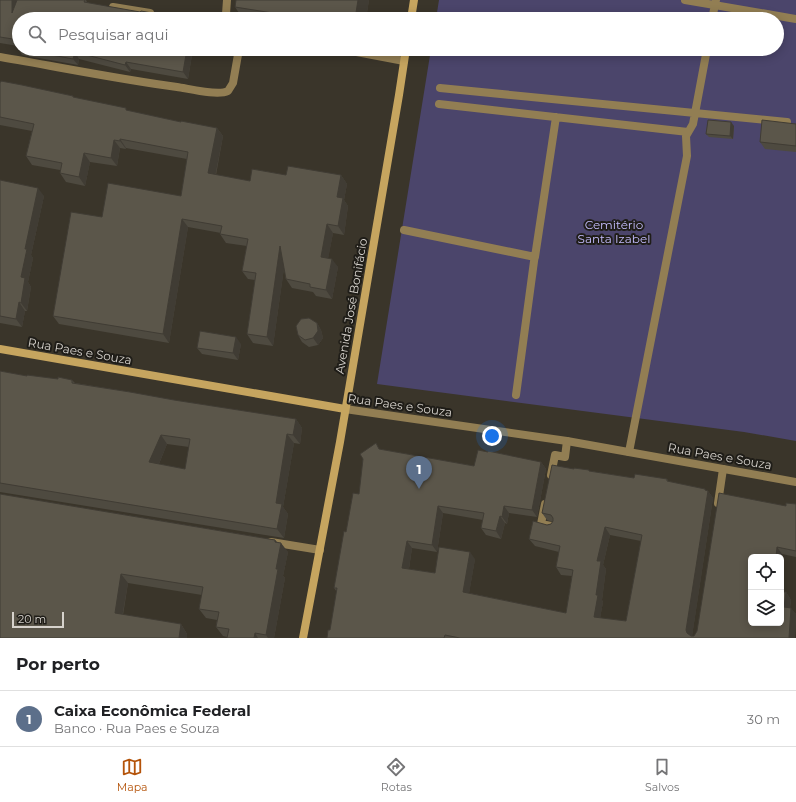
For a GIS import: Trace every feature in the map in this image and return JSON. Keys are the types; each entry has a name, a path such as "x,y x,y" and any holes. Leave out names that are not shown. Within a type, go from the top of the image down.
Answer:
{"main road":[{"path":"412,12 414,0"},
{"name":"Avenida José Bonifácio","path":"303,638 355,356 399,95 404,56"},
{"name":"Rua Paes e Souza","path":"0,349 345,409"}],"street":[{"path":"226,12 227,0"},
{"path":"685,0 716,2 763,12"},
{"path":"714,12 716,2"},
{"path":"108,6 144,12"},
{"path":"784,16 796,19"},
{"path":"0,57 140,82 224,93 231,88 238,56"},
{"path":"378,56 404,61"},
{"path":"629,452 687,156 686,136 693,124 706,56"},
{"path":"440,88 787,122"},
{"path":"439,104 688,132"},
{"path":"516,395 535,254 556,117"},
{"path":"404,230 535,257 535,254"},
{"name":"Rua Paes e Souza","path":"345,409 567,441 796,482"},
{"path":"549,483 555,455 566,457 567,441"},
{"path":"717,508 723,470"},
{"path":"546,497 541,524 553,527"},
{"path":"265,541 320,550"}],"green space":[{"name":"Cemitério Santa Izabel","path":"439,0 796,0 796,441 744,432 377,384 430,56 784,56 784,12 437,12"}],"building":[{"path":"0,0 12,0 12,39 0,37"},
{"path":"17,0 85,0 84,2 140,12 12,12"},
{"path":"236,0 358,0 356,12 266,12 235,7"},
{"path":"57,56 74,56 73,59"},
{"path":"90,56 186,56 183,72 126,62 125,65"},
{"path":"1,81 126,108 126,110 181,122 217,128 208,173 250,181 252,169 286,175 288,166 341,175 337,197 343,198 338,226 327,224 321,257 332,259 326,290 310,287 310,284 286,279 280,246 267,337 247,334 256,273 242,271 248,239 220,234 222,226 182,219 163,334 53,316 71,212 102,217 108,183 181,196 188,152 120,139 120,141 114,140 111,158 84,153 79,177 60,173 62,163 26,156 34,124 0,117"},
{"path":"708,120 731,122 730,136 706,134"},
{"path":"762,120 796,124 796,146 760,142"},
{"path":"0,180 38,188 25,249 27,249 21,277 25,278 21,303 19,302 16,319 0,316"},
{"path":"309,318 317,323 318,331 313,338 305,340 298,335 296,326 301,319"},
{"path":"200,331 236,337 233,353 197,348"},
{"path":"0,371 27,376 58,379 58,377 72,380 72,383 296,419 293,435 287,434 276,503 282,504 277,529 0,483","holes":["161,435 190,439 185,469 149,462"]},
{"path":"376,443 379,449 474,466 478,450 541,462 532,510 504,506 502,517 500,516 496,531 481,528 484,513 438,506 432,545 407,541 402,568 435,573 439,547 470,552 463,592 566,613 573,570 556,567 560,546 529,539 533,521 547,525 551,524 553,521 551,515 542,513 552,465 634,478 635,474 667,479 667,481 705,489 708,491 686,630 691,636 694,636 697,631 719,493 786,506 786,503 796,504 796,551 777,547 776,554 748,554 748,626 784,626 784,607 791,608 789,638 460,638 445,635 444,638 327,638 328,630 330,630 337,588 334,588 344,531 346,532 353,493 359,494 363,459 360,454","holes":["605,527 642,535 626,621 594,617 598,595 596,595 601,561 597,561"]},
{"path":"0,494 275,540 275,542 281,543 276,569 278,569 266,635 255,633 254,638 227,638 229,629 216,627 219,612 199,609 203,587 121,574 115,613 181,624 179,638 0,638"},
{"path":"784,592 786,592 784,607"}],"place":[{"name":"Caixa Econômica Federal","path":"419,489"}]}
